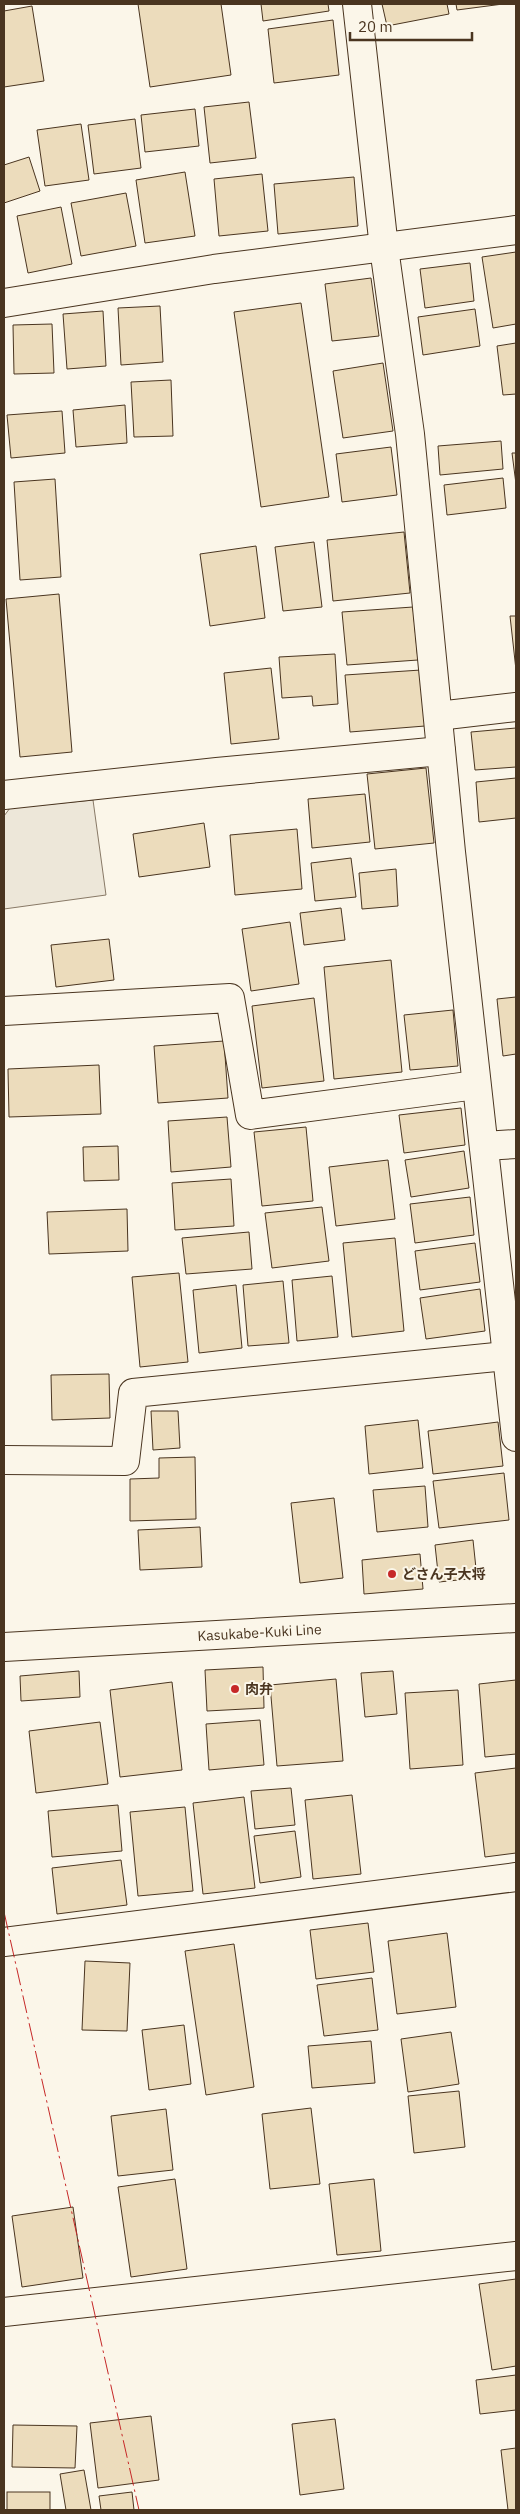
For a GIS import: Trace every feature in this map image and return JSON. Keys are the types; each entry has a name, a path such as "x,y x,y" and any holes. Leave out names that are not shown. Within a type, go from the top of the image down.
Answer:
{"street":[{"path":"357,4 384,248 410,434 476,1085 516,1438"},
{"path":"4,303 214,269 516,230"},
{"path":"438,716 516,707"},
{"path":"4,795 217,772 441,751"},
{"path":"4,1011 230,998 250,1115 476,1085"},
{"path":"484,1146 516,1144"},
{"path":"4,1460 125,1461 133,1393 506,1356"},
{"name":"Kasukabe-Kuki Line","path":"4,1647 516,1618"},
{"path":"4,1942 516,1877"},
{"path":"4,2312 516,2256"}],"shaded area":[{"path":"93,800 106,895 4,909 4,816 10,808"}],"building":[{"path":"138,4 221,4 231,75 150,87"},
{"path":"261,4 328,4 329,11 263,21"},
{"path":"382,4 447,4 449,14 387,26"},
{"path":"456,4 503,4 457,10"},
{"path":"32,6 44,81 4,87 4,11"},
{"path":"333,20 339,75 274,83 268,29"},
{"path":"249,102 256,158 210,163 204,107"},
{"path":"195,109 199,146 145,152 141,115"},
{"path":"135,119 141,168 94,174 88,125"},
{"path":"81,124 89,180 45,186 37,130"},
{"path":"29,157 40,191 4,203 4,165"},
{"path":"185,172 195,236 145,243 136,180"},
{"path":"262,174 268,231 219,236 214,179"},
{"path":"354,177 358,226 278,234 274,184"},
{"path":"126,193 136,246 81,256 71,203"},
{"path":"61,207 72,264 28,273 17,216"},
{"path":"516,252 516,324 493,328 482,257"},
{"path":"470,263 474,301 425,308 420,269"},
{"path":"371,278 379,336 332,341 325,284"},
{"path":"301,303 329,497 261,507 234,312"},
{"path":"160,306 163,362 121,365 118,308"},
{"path":"475,309 480,346 423,355 418,317"},
{"path":"103,311 106,366 67,369 63,314"},
{"path":"52,324 54,373 14,374 13,325"},
{"path":"516,343 516,394 503,395 497,346"},
{"path":"383,363 393,431 343,438 333,371"},
{"path":"171,380 173,436 134,437 131,382"},
{"path":"125,405 127,443 76,447 73,410"},
{"path":"62,411 65,453 11,458 7,415"},
{"path":"501,441 503,469 440,475 438,446"},
{"path":"391,447 397,495 342,502 336,454"},
{"path":"512,453 516,453 516,484"},
{"path":"503,478 506,508 447,515 444,485"},
{"path":"55,479 61,577 20,580 14,482"},
{"path":"404,532 410,593 333,601 327,540"},
{"path":"314,542 322,607 283,611 275,547"},
{"path":"256,546 265,618 210,626 200,554"},
{"path":"59,594 72,752 20,757 6,599"},
{"path":"413,607 418,660 347,665 342,612"},
{"path":"510,616 516,616 516,670"},
{"path":"335,654 338,704 313,706 312,696 282,698 279,657"},
{"path":"271,668 279,739 231,744 224,673"},
{"path":"421,670 425,726 350,732 345,675"},
{"path":"516,728 516,767 475,770 471,732"},
{"path":"426,768 434,843 375,849 367,774"},
{"path":"516,778 516,818 479,822 476,782"},
{"path":"365,794 370,842 312,848 308,799"},
{"path":"204,823 210,867 139,877 133,834"},
{"path":"297,829 302,889 235,895 230,835"},
{"path":"351,858 356,897 315,901 311,863"},
{"path":"396,869 398,906 362,909 359,873"},
{"path":"341,908 345,940 304,945 300,913"},
{"path":"290,922 299,984 251,991 242,929"},
{"path":"109,939 114,980 56,987 51,945"},
{"path":"391,960 402,1072 334,1079 324,967"},
{"path":"516,997 516,1054 503,1056 497,999"},
{"path":"314,998 324,1081 262,1088 252,1006"},
{"path":"453,1010 458,1066 410,1070 404,1015"},
{"path":"224,1041 228,1098 158,1103 154,1046"},
{"path":"99,1065 101,1114 9,1117 8,1069"},
{"path":"461,1108 465,1145 404,1153 399,1115"},
{"path":"227,1117 231,1167 171,1172 168,1121"},
{"path":"306,1127 313,1201 262,1206 254,1132"},
{"path":"118,1146 119,1180 84,1181 83,1147"},
{"path":"464,1151 469,1188 411,1197 405,1160"},
{"path":"388,1160 395,1219 336,1226 329,1167"},
{"path":"231,1179 234,1226 175,1230 172,1183"},
{"path":"470,1197 474,1235 415,1243 410,1204"},
{"path":"322,1207 329,1261 272,1268 265,1213"},
{"path":"127,1209 128,1251 49,1254 47,1212"},
{"path":"249,1232 252,1269 186,1274 182,1238"},
{"path":"395,1238 404,1331 352,1337 343,1243"},
{"path":"475,1243 480,1282 420,1290 415,1251"},
{"path":"179,1273 188,1362 140,1367 132,1277"},
{"path":"332,1276 338,1337 297,1341 292,1280"},
{"path":"283,1281 289,1343 248,1346 243,1285"},
{"path":"236,1285 242,1348 199,1353 193,1290"},
{"path":"480,1289 485,1331 426,1339 420,1298"},
{"path":"109,1374 110,1418 52,1420 51,1375"},
{"path":"151,1411 178,1411 180,1448 153,1450"},
{"path":"418,1420 423,1468 369,1474 365,1426"},
{"path":"498,1422 503,1466 433,1474 428,1431"},
{"path":"195,1457 196,1519 130,1521 130,1479 159,1478 159,1458"},
{"path":"504,1473 509,1520 439,1528 433,1481"},
{"path":"425,1486 428,1527 377,1532 373,1490"},
{"path":"334,1498 343,1578 300,1583 291,1503"},
{"path":"200,1527 202,1567 140,1570 138,1530"},
{"path":"473,1540 477,1578 439,1582 435,1545"},
{"name":"どさん子大将","path":"420,1554 423,1589 364,1594 362,1560"},
{"name":"肉弁","path":"263,1667 264,1708 207,1711 205,1670"},
{"path":"79,1671 80,1697 21,1701 20,1676"},
{"path":"393,1671 397,1714 365,1717 361,1673"},
{"path":"336,1679 343,1761 277,1766 270,1685"},
{"path":"516,1680 516,1754 485,1757 479,1684"},
{"path":"172,1682 182,1770 120,1777 110,1690"},
{"path":"458,1690 463,1765 410,1769 405,1693"},
{"path":"260,1720 264,1765 209,1770 206,1724"},
{"path":"100,1722 108,1784 36,1793 29,1731"},
{"path":"516,1768 516,1853 485,1857 475,1773"},
{"path":"291,1788 295,1825 255,1829 251,1791"},
{"path":"352,1795 361,1874 313,1879 305,1800"},
{"path":"244,1797 255,1888 203,1894 193,1803"},
{"path":"118,1805 122,1851 52,1857 48,1811"},
{"path":"185,1807 193,1891 138,1896 130,1812"},
{"path":"295,1831 301,1877 260,1883 254,1836"},
{"path":"121,1860 127,1905 57,1914 52,1868"},
{"path":"368,1923 374,1972 316,1979 310,1930"},
{"path":"447,1933 456,2007 397,2014 388,1941"},
{"path":"234,1944 254,2087 206,2095 185,1951"},
{"path":"85,1961 130,1963 127,2031 82,2030"},
{"path":"372,1978 378,2030 324,2036 317,1985"},
{"path":"184,2025 191,2084 149,2090 142,2030"},
{"path":"451,2032 459,2084 408,2092 401,2039"},
{"path":"371,2041 375,2083 312,2088 308,2046"},
{"path":"459,2091 465,2147 414,2153 408,2096"},
{"path":"311,2108 320,2184 270,2189 262,2114"},
{"path":"166,2109 173,2170 118,2176 111,2116"},
{"path":"175,2179 187,2269 131,2277 118,2187"},
{"path":"374,2179 381,2251 337,2255 329,2184"},
{"path":"73,2207 83,2278 22,2287 12,2216"},
{"path":"516,2279 516,2366 492,2370 479,2284"},
{"path":"516,2375 516,2410 480,2414 476,2380"},
{"path":"151,2416 159,2480 98,2488 90,2423"},
{"path":"335,2419 344,2489 300,2495 292,2424"},
{"path":"13,2425 77,2426 75,2468 12,2467"},
{"path":"516,2448 516,2510 508,2510 501,2450"},
{"path":"84,2470 91,2510 66,2510 60,2474"},
{"path":"7,2492 50,2492 50,2510 7,2510"},
{"path":"132,2492 134,2510 101,2510 99,2496"}],"power":[{"path":"4,1912 139,2510"}],"place":[{"name":"どさん子大将","path":"392,1574"},
{"name":"肉弁","path":"235,1689"}]}
